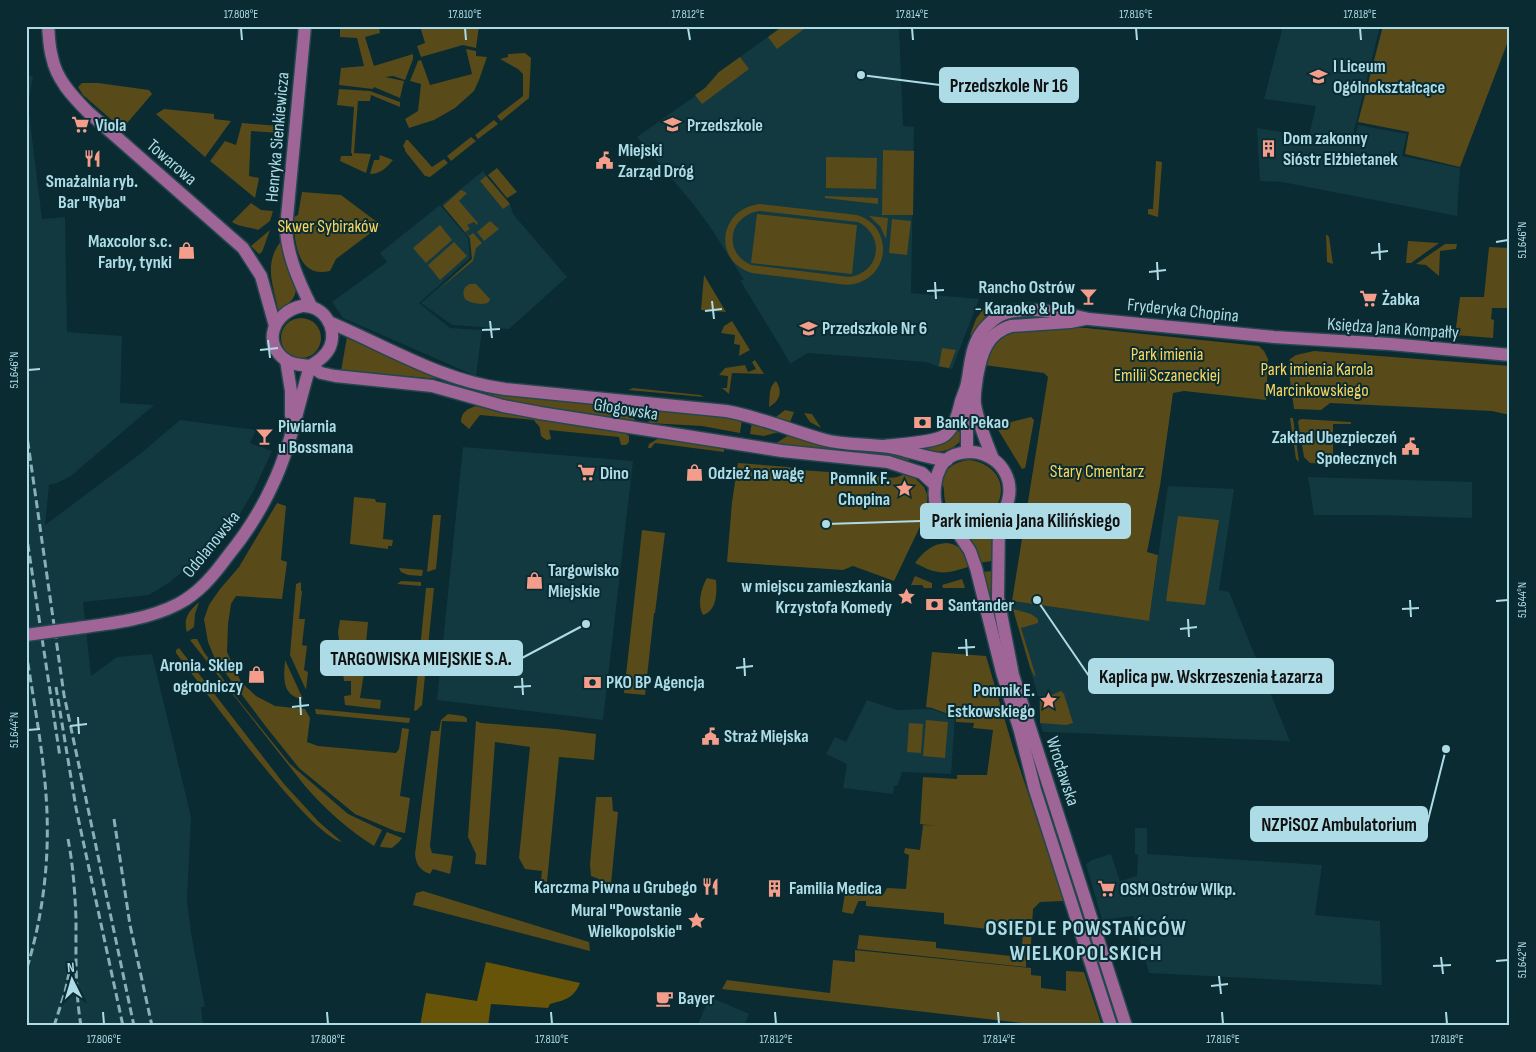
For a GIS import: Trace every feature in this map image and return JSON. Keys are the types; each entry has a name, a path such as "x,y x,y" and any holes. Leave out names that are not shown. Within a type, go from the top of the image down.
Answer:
{"main road":[{"name":"Towarowa","path":"48,26 54,66 73,96 88,112 243,248 261,276 275,326"},
{"name":"Henryka Sienkiewicza","path":"305,26 286,228 292,259 311,306"},
{"path":"311,306 324,315 329,322 332,331 330,348 324,356 310,366 293,364 280,355 276,348 273,340 275,326 285,312 293,308 311,306"},
{"name":"Fryderyka Chopina","path":"967,383 977,340 993,320 1006,313 1022,311 1069,313 1089,318 1274,337"},
{"name":"Fryderyka Chopina","path":"993,459 981,428 974,397 981,358 985,347 995,335 1005,328 1024,324 1070,322 1089,318"},
{"name":"Głogowska","path":"329,322 430,368 480,386 505,390 726,410 749,415 826,440 847,444 882,446 947,460"},
{"name":"Księdza Jana Kompałły","path":"1274,337 1400,345 1510,355"},
{"name":"Odolanowska","path":"286,360 292,409 289,440"},
{"name":"Głogowska","path":"310,366 321,373 330,375 432,386 503,406 540,413 782,451 888,462 922,473 935,485"},
{"name":"Odolanowska","path":"26,635 110,623 156,614 177,604 199,590 212,577 249,528 272,486 289,440 310,366"},
{"path":"882,446 934,440 946,434 956,420 967,383"},
{"path":"967,383 967,452"},
{"path":"978,452 993,459 1003,470 1009,485 1008,501 999,521 992,527 985,529 956,530 938,512 935,485 939,473 947,460 955,455 978,452"},
{"name":"Wrocławska","path":"999,521 998,598 1013,675 1126,1026"},
{"name":"Wrocławska","path":"956,530 970,551 976,568 999,663 1022,738 1035,790 1111,1026"}],"shaded area":[{"path":"783,26 899,26 903,126 914,127 911,293 979,299 952,369 926,362 808,353 790,364 740,280 744,280 709,225 637,137 705,89 719,72"},
{"name":"I Liceum Ogólnokształcące","path":"1283,26 1380,26 1351,143 1309,135 1316,106 1264,99"},
{"path":"26,75 33,76 28,105 42,219 65,217 67,332 122,336 120,403 154,405 71,476 49,485 45,525 140,454 180,420 256,430 250,443 272,451 254,490 237,519 204,553 170,582 149,595 83,602 91,676 117,657 152,654 191,817 187,901 205,1007 201,1007 203,1026 26,1026"},
{"path":"1358,125 1407,134 1402,156 1460,168 1457,216 1282,182 1260,181 1257,128 1353,144"},
{"path":"483,171 510,204 513,214 567,277 509,329 452,325 421,303 472,259 469,238 442,204"},
{"path":"440,205 468,238 470,258 419,303 450,328 482,330 476,376 343,318 332,302 387,262 380,253"},
{"name":"Targowisko Miejskie","path":"463,447 633,461 603,720 437,700"},
{"path":"1308,477 1472,482 1472,518 1314,515"},
{"path":"1168,486 1234,489 1219,590 1229,592 1290,741 1043,732 1040,723 1039,700 1012,601 1149,621"},
{"path":"867,700 897,710 931,709 955,717 951,774 902,772 898,785 894,786 893,794 843,788 847,764 826,754 835,737 846,742"},
{"path":"1135,828 1147,828 1147,854 1322,865 1315,915 1380,921 1382,985 1149,973 1133,916 1102,920 1086,864 1111,854 1120,881 1137,876 1138,855 1135,854"},
{"path":"486,962 580,983 572,995 565,1000 550,1004 548,1008 491,1004 488,1026 420,1026 426,993 477,1001"},
{"path":"710,997 749,1014 744,1026 697,1026"}],"green space":[{"path":"354,26 379,26 380,33 365,37 374,66 413,54 405,80 393,76 385,77 404,81 400,98 374,87 373,89 339,85 341,68 364,66 357,38 340,37 340,28 350,29"},
{"path":"420,26 479,26 476,48 463,45 421,57 417,46 425,43"},
{"path":"783,26 803,26 804,29 777,49 768,37"},
{"path":"1383,26 1510,26 1510,36 1460,167 1405,154 1409,132 1358,122"},
{"path":"466,49 476,51 476,56 487,57 474,91 455,108 434,120 409,128 405,119 418,111 421,84 410,81 418,61 421,60 430,85 472,74"},
{"path":"525,53 531,58 529,98 501,121 497,116 523,96 523,74 500,59 508,57 508,54"},
{"path":"740,57 749,69 702,104 695,95 705,88 719,72"},
{"path":"82,83 98,83 149,90 152,94 122,129 83,95 78,87"},
{"path":"339,89 370,91 400,102 400,107 371,95 370,101 358,101 354,153 371,154 366,173 340,161 341,156 352,156 354,107 337,105"},
{"path":"164,109 214,114 214,119 231,121 205,157 156,114"},
{"path":"494,120 498,124 478,139 475,135"},
{"path":"242,123 279,126 280,133 251,131 249,176 259,178 255,198 210,161 225,141 236,145"},
{"path":"471,137 476,141 451,161 447,156"},
{"path":"406,140 432,167 444,159 448,163 430,177 425,176 405,151 403,146"},
{"path":"883,150 914,151 913,215 882,215"},
{"path":"380,155 393,160 386,168 370,174 374,160 379,160"},
{"path":"826,157 877,158 876,189 826,188"},
{"path":"1156,161 1162,162 1158,217 1148,214 1148,209 1153,209"},
{"path":"497,168 517,192 507,198 488,175"},
{"path":"486,176 510,204 503,209 480,181"},
{"path":"461,190 467,193 459,201 478,223 477,225 474,222 467,225 470,229 465,232 469,236 473,233 482,243 476,248 473,261 438,290 472,259 470,238 443,206"},
{"name":"Skwer Sybiraków","path":"302,192 341,195 381,225 336,259 330,271 319,272 310,269 304,264 300,256 295,237 294,217 298,215"},
{"path":"825,196 878,198 878,204 825,198"},
{"path":"251,203 261,210 273,211 270,221 258,230 232,222"},
{"path":"759,204 862,217 873,225 881,236 883,255 881,262 868,278 850,285 752,273 739,267 731,258 726,247 729,225 735,215 746,208","holes":["760,211 858,222 867,228 873,236 876,244 876,253 873,262 867,269 849,277 751,265 736,252 733,243 733,235 741,219"]},
{"path":"757,214 857,225 852,274 751,263"},
{"path":"869,216 888,218 886,239 880,226"},
{"path":"892,219 911,221 907,255 889,253"},
{"path":"490,221 499,229 484,241 477,232"},
{"path":"440,225 452,240 426,263 413,248"},
{"path":"270,230 262,252 259,254 251,246"},
{"path":"1326,234 1329,237 1333,264 1327,262"},
{"path":"282,240 296,289 290,301 281,309 278,309 272,282 271,265 276,249"},
{"path":"1408,241 1439,243 1411,263 1406,263"},
{"path":"454,242 467,256 440,280 428,265"},
{"path":"1445,244 1457,244 1456,249 1440,251 1439,276 1426,265 1416,264"},
{"path":"1489,247 1510,248 1510,308 1492,308 1491,319 1494,320 1493,338 1455,335 1460,297 1484,297"},
{"path":"704,275 726,312 701,310"},
{"path":"470,284 476,284 490,299 489,302 477,304 465,299 464,290"},
{"path":"985,307 986,316 972,335 970,335 976,319"},
{"path":"301,318 315,324 321,338 315,352 301,358 287,352 281,338 287,324"},
{"path":"732,321 750,350 739,356 740,345 734,344 735,335 721,333 724,326"},
{"name":"Stary Cmentarz","path":"1049,326 1086,328 1259,346 1268,359 1266,400 1184,391 1173,393 1160,486 1147,552 1158,555 1149,621 1012,601 1048,377 1044,373 984,365 992,342 1007,332"},
{"path":"347,337 441,379 341,371"},
{"path":"942,348 956,350 949,368 939,366"},
{"name":"Park imienia Karola Marcinkowskiego","path":"1314,351 1510,366 1510,415 1492,411 1330,403 1321,410 1294,409 1288,366 1290,359 1296,355"},
{"path":"755,360 764,374 732,373 729,394 722,388 727,388 728,376 719,375 725,368 745,365 748,372 756,369 752,362"},
{"path":"776,381 780,392 779,396 776,402 769,407 771,389"},
{"path":"633,388 700,395 704,397 628,390"},
{"path":"478,393 618,406 629,411 635,420 501,400"},
{"path":"477,406 503,413 625,433 629,436 629,442 626,445 621,445 619,437 549,430 551,439 547,440 541,436 539,426 534,420 480,415 469,429 461,422 462,416 468,409"},
{"path":"664,410 742,420 740,433 702,426 648,422 656,413"},
{"path":"785,410 794,412 790,422 776,417"},
{"path":"804,413 812,414 821,428 810,422"},
{"path":"1031,417 1034,420 1026,464 1025,468 1022,469 997,428 999,425"},
{"path":"1290,418 1293,418 1299,462 1296,459"},
{"path":"1302,419 1351,422 1351,424 1333,424 1333,455 1330,455 1331,459 1329,461 1310,463 1304,457 1298,422"},
{"path":"752,422 779,432 764,436 750,434"},
{"path":"957,431 963,432 960,441 954,447 935,452 923,449 923,446 938,445 946,441"},
{"path":"790,434 910,458 908,462 775,444"},
{"path":"659,438 724,448 724,452 655,443 651,448 648,448 649,444"},
{"path":"969,460 989,467 998,477 1000,483 1000,499 990,523 972,526 963,525 953,518 945,503 943,475 949,468"},
{"path":"738,463 788,467 799,470 875,475 887,478 898,477 905,473 912,475 924,487 927,494 927,512 894,581 853,566 843,570 727,562 732,502"},
{"path":"354,497 375,499 376,502 386,503 383,539 393,540 392,546 388,546 388,549 350,544"},
{"path":"277,503 286,506 281,560 287,562 282,599 236,596 231,604 227,652 241,682 256,696 275,706 305,709 310,718 307,742 318,746 396,753 399,749 402,728 409,729 400,796 410,798 405,833 395,831 355,814 299,768 215,659 208,642 204,619 209,605 239,567"},
{"path":"433,515 441,515 436,569 427,572"},
{"path":"1178,516 1219,520 1205,605 1166,601"},
{"path":"642,530 665,533 645,695 624,693"},
{"path":"993,532 992,561 979,563 966,535"},
{"path":"942,543 960,548 971,566 955,571 937,572 915,563 929,549"},
{"path":"399,568 423,570 422,576 408,575 401,572"},
{"path":"992,571 991,589 994,610 990,610 982,572"},
{"path":"915,576 932,583 932,588 924,588 922,585 911,585"},
{"path":"707,578 716,580 716,595 711,610 703,615 700,606 701,596"},
{"path":"962,579 965,588 943,588 942,585"},
{"path":"401,581 421,582 421,586 397,584"},
{"path":"301,582 299,619 305,619 302,645 307,646 304,670 308,672 306,690 290,655 296,584"},
{"path":"426,588 434,588 422,705 414,711"},
{"path":"199,602 195,614 194,627 187,632 186,619"},
{"path":"1013,609 1031,614 1038,619 1038,623 1021,628 1036,677 1030,667"},
{"path":"340,620 368,622 365,654 367,655 360,698 381,700 380,709 345,705 344,696 351,695 351,681 344,681 338,632"},
{"path":"197,639 236,697 290,764 348,814 382,830 374,846 337,818 305,786 190,640"},
{"path":"179,648 284,784 319,822 342,842 326,834 306,815 256,758 176,653 176,650"},
{"path":"932,652 986,656 1014,751 1064,901 1040,902 1033,909 1031,944 1026,957 1026,967 857,949 859,935 936,942 936,948 1021,957 1023,933 944,924 944,913 866,906 866,901 858,902 853,914 842,912 845,893 883,895 887,888 906,889 909,855 904,853 905,848 920,850 923,825 935,826 920,824 923,777 957,779 957,775 987,775 993,730 973,728 974,723 956,722 956,717 926,707"},
{"path":"285,660 303,699 296,697 287,690 284,679"},
{"path":"1061,691 1064,694 1073,723 1066,725 1040,723 1040,700"},
{"path":"315,709 410,718 409,723 316,714"},
{"path":"448,714 463,716 467,718 467,722 442,721 430,846 432,853 453,856 450,874 433,869 430,874 419,867 415,854 431,731 439,731 441,720"},
{"path":"926,720 948,722 945,758 923,756"},
{"path":"476,721 596,734 594,760 559,757 547,882 541,880 542,871 525,869 519,858 530,747 495,742 486,865 475,864 476,854 468,837"},
{"path":"909,723 923,724 921,753 907,752"},
{"path":"596,797 612,797 613,811 618,812 610,894 607,893 599,879 591,876 590,864"},
{"path":"387,832 402,838 392,848 380,846"},
{"path":"423,891 589,942 590,951 413,905 416,893"},
{"path":"855,950 1031,968 1031,975 1041,976 1041,988 1066,991 1066,971 1084,972 1102,1026 1049,1026 722,989 727,980 830,993 833,960 855,962"}],"railway":[{"path":"26,429 64,695 134,1026"},
{"path":"26,532 60,757"},
{"path":"26,651 39,732 47,813 47,853 43,893 32,952 26,971"},
{"path":"56,687 76,808 123,1026"},
{"path":"26,748 26,765"},
{"path":"114,819 130,925 152,1026"},
{"path":"68,839 74,889 77,986 81,1026"},
{"path":"54,1026 65,992 71,964"}],"place":[{"name":"Przedszkole Nr 16","path":"861,75"},
{"name":"I Liceum Ogólnokształcące","path":"1319,76"},
{"name":"Viola","path":"81,125"},
{"name":"Przedszkole","path":"673,125"},
{"name":"Dom zakonny Sióstr Elżbietanek","path":"1269,148"},
{"name":"Smażalnia ryb. Bar \"Ryba\"","path":"92,158"},
{"name":"Miejski Zarząd Dróg","path":"604,160"},
{"name":"Maxcolor s.c. Farby, tynki","path":"186,251"},
{"name":"Rancho Ostrów - Karaoke & Pub","path":"1089,297"},
{"name":"Żabka","path":"1368,299"},
{"name":"Przedszkole Nr 6","path":"808,328"},
{"name":"Bank Pekao","path":"922,422"},
{"name":"Piwiarnia u Bossmana","path":"264,436"},
{"name":"Zakład Ubezpieczeń Społecznych","path":"1411,447"},
{"name":"Dino","path":"586,473"},
{"name":"Odzież na wagę","path":"694,473"},
{"name":"Pomnik F. Chopina","path":"904,488"},
{"name":"Park imienia Jana Kilińskiego","path":"826,524"},
{"name":"Targowisko Miejskie","path":"534,580"},
{"name":"w miejscu zamieszkania Krzystofa Komedy","path":"906,596"},
{"name":"Kaplica pw. Wskrzeszenia Łazarza","path":"1037,600"},
{"name":"Santander","path":"934,605"},
{"name":"TARGOWISKA MIEJSKIE S.A.","path":"586,624"},
{"name":"Aronia. Sklep ogrodniczy","path":"257,675"},
{"name":"PKO BP Agencja","path":"592,682"},
{"name":"Pomnik E. Estkowskiego","path":"1049,700"},
{"name":"Straż Miejska","path":"710,736"},
{"name":"NZPiSOZ Ambulatorium","path":"1446,749"},
{"name":"Karczma Piwna u Grubego","path":"711,887"},
{"name":"Familia Medica","path":"775,888"},
{"name":"OSM Ostrów Wlkp.","path":"1106,889"},
{"name":"Mural \"Powstanie Wielkopolskie\"","path":"696,920"},
{"name":"Bayer","path":"664,998"}],"district":[{"name":"OSIEDLE POWSTAŃCÓW WIELKOPOLSKICH","path":"1086,940"}],"park label":[{"name":"Park imienia Emilii Sczaneckiej","path":"1167,364"}]}
